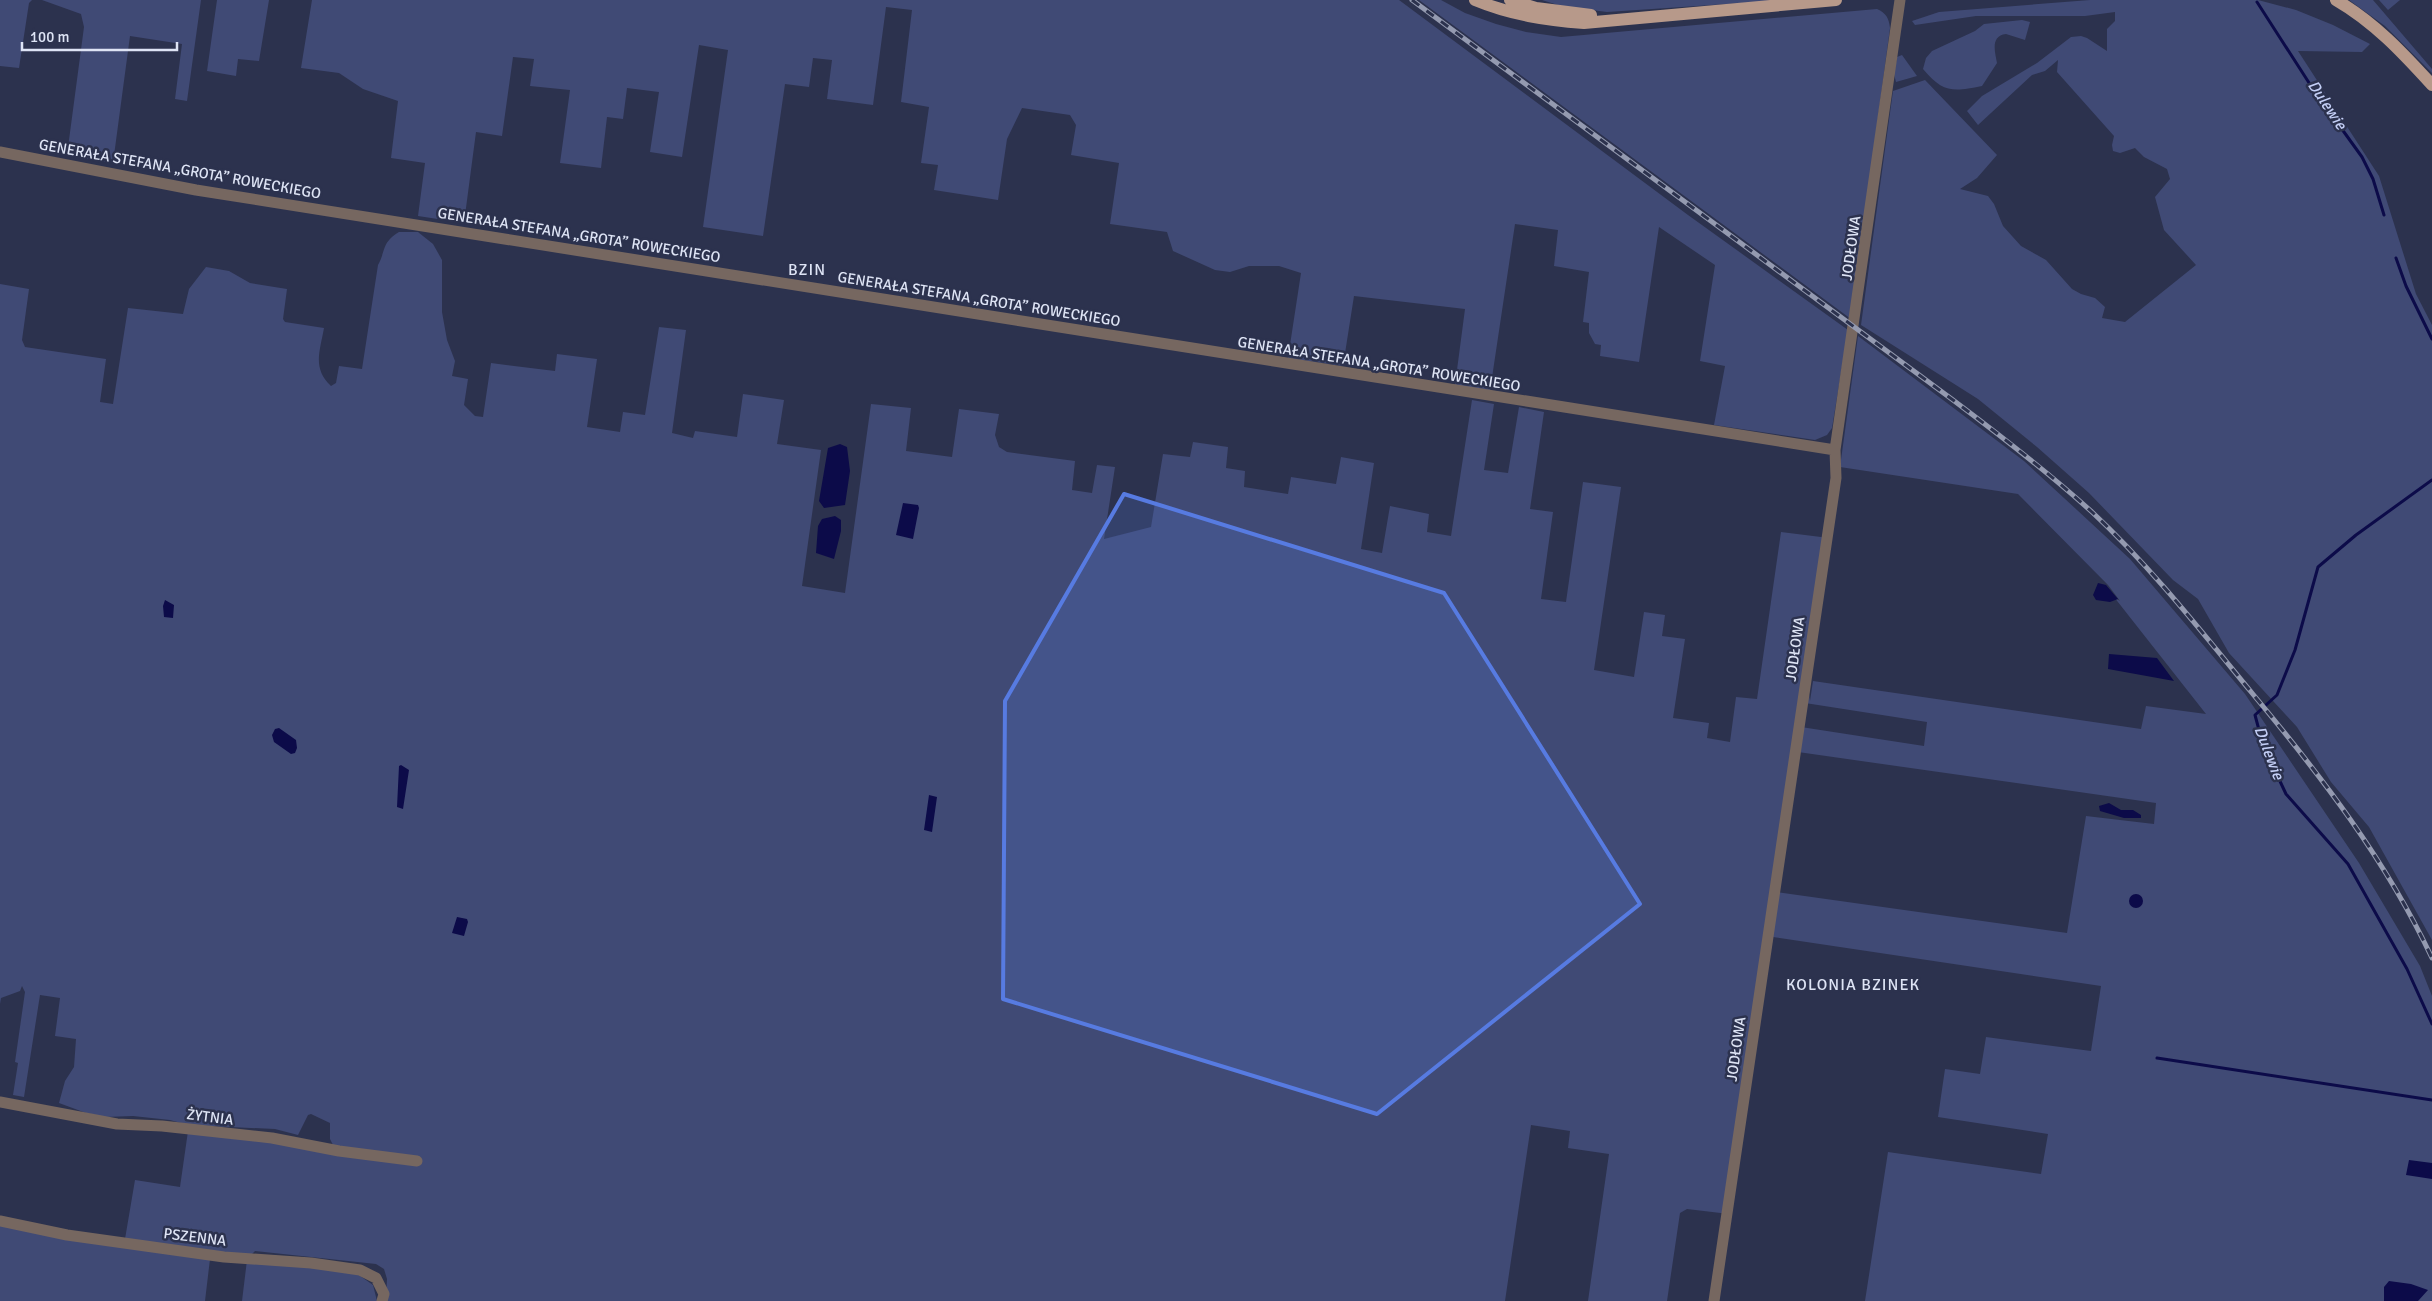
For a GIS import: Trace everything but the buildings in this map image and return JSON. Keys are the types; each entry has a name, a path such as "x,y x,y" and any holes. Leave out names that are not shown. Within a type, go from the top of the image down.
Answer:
{"main road":[{"path":"1475,0 1515,14 1560,22 1584,23 1836,0"},
{"path":"1510,0 1536,8 1567,13 1652,17"},
{"path":"2336,0 2370,22 2399,48 2432,85"}],"street":[{"name":"JODŁOWA","path":"1714,1301 1836,478 1835,450 1900,0"},
{"name":"GENERAŁA STEFANA „GROTA” ROWECKIEGO","path":"0,152 206,192 1835,450"},
{"name":"ŻYTNIA","path":"0,1102 117,1124 162,1126 272,1138 330,1150 417,1161"},
{"name":"PSZENNA","path":"0,1221 67,1235 224,1256 311,1263 360,1270 376,1278 384,1294 382,1301"}],"highlighted area":[{"path":"1124,494 1444,593 1640,904 1377,1114 1003,999 1005,701"}],"shaded area":[{"path":"0,0 32,0 29,3 19,68 0,66"},
{"path":"42,0 201,0 187,101 175,99 182,44 130,36 113,163 67,155 84,27 81,14"},
{"path":"217,0 269,0 259,61 238,59 236,76 207,71"},
{"path":"312,0 1399,0 1688,215 1848,330 1832,428 1827,435 1815,440 1714,425 1725,366 1700,361 1715,265 1659,227 1639,362 1600,356 1601,345 1595,344 1589,333 1589,323 1583,322 1589,272 1554,266 1558,230 1515,224 1490,391 1455,385 1465,309 1354,296 1343,366 1288,358 1301,273 1279,266 1249,266 1230,272 1215,270 1173,251 1167,232 1110,224 1119,163 1071,155 1076,125 1070,115 1022,108 1007,139 998,200 934,190 938,165 921,163 929,107 901,102 912,10 886,7 873,105 827,99 832,60 813,58 809,87 785,84 763,236 703,227 728,50 699,45 682,157 650,152 659,92 627,88 623,119 607,117 601,168 560,163 570,90 530,86 534,59 513,57 502,136 476,132 464,223 418,216 425,163 391,158 398,101 363,89 339,73 301,68"},
{"path":"1419,0 1441,0 1465,13 1496,24 1526,32 1561,37 1877,9 1883,12 1888,19 1890,28 1851,319"},
{"path":"1542,0 1789,0 1607,12 1561,6"},
{"path":"2090,0 2258,0 2296,10 2333,25 2370,44 2362,52 2298,51 2379,176 2416,294 2432,325 2432,940 2369,827 2331,782 2297,727 2229,653 2198,599 2173,580 2089,493 1978,399 1861,325 1893,91 1925,80 1997,155 1977,178 1960,189 1988,196 1994,204 2003,226 2021,246 2046,260 2072,289 2095,298 2105,307 2102,318 2125,322 2196,265 2164,230 2155,197 2170,179 2167,169 2144,157 2135,148 2120,153 2113,151 2114,136 2057,72 2058,60 2045,71 2032,75 1978,125 1967,111 1982,96 2037,63 2071,37 2081,36 2087,38 2107,51 2107,29 2115,21 2115,12 2085,16 1976,16 1915,25 1912,21 1939,12"},
{"path":"2349,0 2373,0 2432,69 2432,73 2385,26"},
{"path":"2379,0 2400,0 2388,10"},
{"path":"2022,20 2030,22 2025,40 2006,34 1998,38 1995,45 1997,63 1982,86 1956,90 1949,89 1937,83 1923,69 1926,58 1932,51 1975,31 1984,24"},
{"path":"1902,55 1917,76 1896,82 1894,74 1897,57"},
{"path":"399,232 418,232 433,244 442,260 442,312 447,340 455,361 452,376 468,379 464,405 475,416 483,417 491,363 555,371 557,354 597,359 587,427 620,432 623,412 645,415 659,327 686,330 672,433 693,438 695,431 737,437 743,394 784,400 777,444 821,450 802,586 845,593 871,404 911,408 906,451 952,457 959,409 999,414 995,435 999,447 1007,452 1075,461 1072,490 1092,493 1097,465 1115,467 1104,539 1151,527 1163,454 1190,457 1193,442 1228,447 1226,468 1245,471 1244,487 1288,494 1291,477 1336,484 1341,457 1374,463 1361,549 1382,553 1390,506 1429,514 1427,532 1451,536 1472,400 1494,404 1484,470 1508,473 1519,407 1544,412 1530,509 1553,512 1541,599 1566,602 1583,482 1621,487 1594,670 1634,677 1644,612 1665,615 1662,636 1685,639 1673,718 1709,723 1707,738 1730,742 1736,697 1757,699 1781,532 1829,538 1807,680 1810,701 1813,681 2141,729 2146,706 2206,714 2114,597 2120,601 2108,585 2018,494 1840,467 1858,336 2024,461 2130,559 2245,694 2359,863 2420,966 2432,996 2432,1301 1865,1301 1888,1152 2041,1174 2048,1134 1938,1117 1945,1069 1980,1074 1986,1037 2091,1051 2101,986 1773,937 1729,1214 1687,1209 1680,1213 1667,1301 1588,1301 1609,1154 1568,1148 1570,1131 1531,1125 1505,1301 386,1301 387,1279 384,1269 376,1264 255,1251 250,1256 125,1239 135,1180 180,1187 188,1131 334,1147 330,1139 330,1123 311,1114 308,1115 298,1135 275,1129 188,1125 170,1120 133,1116 105,1117 86,1113 59,1103 65,1081 74,1067 76,1039 55,1036 60,998 40,995 24,1097 13,1095 18,1063 15,1062 25,992 22,986 20,991 1,998 0,1004 0,284 29,289 22,340 25,347 106,359 100,402 113,404 128,308 183,314 189,289 206,267 229,271 250,283 287,289 283,319 285,322 324,328 319,352 319,366 321,373 331,386 336,383 339,366 362,369 378,265 389,240","holes":["1805,703 1927,722 1924,746 1801,727","1798,752 2156,803 2154,824 2086,816 2067,933 1777,892"]},
{"path":"840,444 847,447 850,471 845,505 824,508 819,501 828,448"},
{"path":"903,503 918,505 919,508 913,539 896,535"},
{"path":"835,516 841,520 841,531 834,559 816,553 818,526 822,519"},
{"path":"2098,583 2106,585 2118,599 2110,602 2096,600 2093,595"},
{"path":"165,600 174,605 173,618 164,617 163,606"},
{"path":"2109,654 2157,658 2174,681 2108,669"},
{"path":"279,728 296,740 297,748 295,753 291,754 274,742 272,735 275,729"},
{"path":"401,765 409,770 403,809 397,807 399,766"},
{"path":"929,795 937,797 932,832 924,830"},
{"path":"2109,803 2121,810 2133,810 2141,815 2141,818 2124,818 2100,811 2099,806"},
{"path":"2133,894 2139,894 2143,901 2139,908 2133,908 2129,904 2129,898"},
{"path":"457,917 467,919 468,922 464,936 452,933"},
{"path":"2409,1160 2432,1163 2432,1179 2406,1175"},
{"path":"0,1225 210,1259 205,1301 0,1301"},
{"path":"247,1260 356,1273 373,1285 377,1301 242,1301"},
{"path":"2389,1281 2411,1284 2428,1290 2418,1301 2384,1301 2384,1287"}],"waterway":[{"name":"Dulewie","path":"2257,2 2313,89 2362,157 2373,179 2384,215"},
{"name":"Dulewie","path":"2396,258 2406,286 2432,339"},
{"name":"Dulewie","path":"2432,480 2356,535 2318,567 2295,650 2277,695 2255,715 2263,745 2286,794 2348,864 2407,969 2432,1024"},
{"path":"2157,1058 2432,1100"}],"railway":[{"path":"1412,0 1971,414 2041,468 2092,512 2135,555 2175,600 2278,724 2327,787 2351,820 2394,887 2432,958"}],"district":[{"name":"BZIN","path":"807,270"},
{"name":"KOLONIA BZINEK","path":"1853,985"}]}
